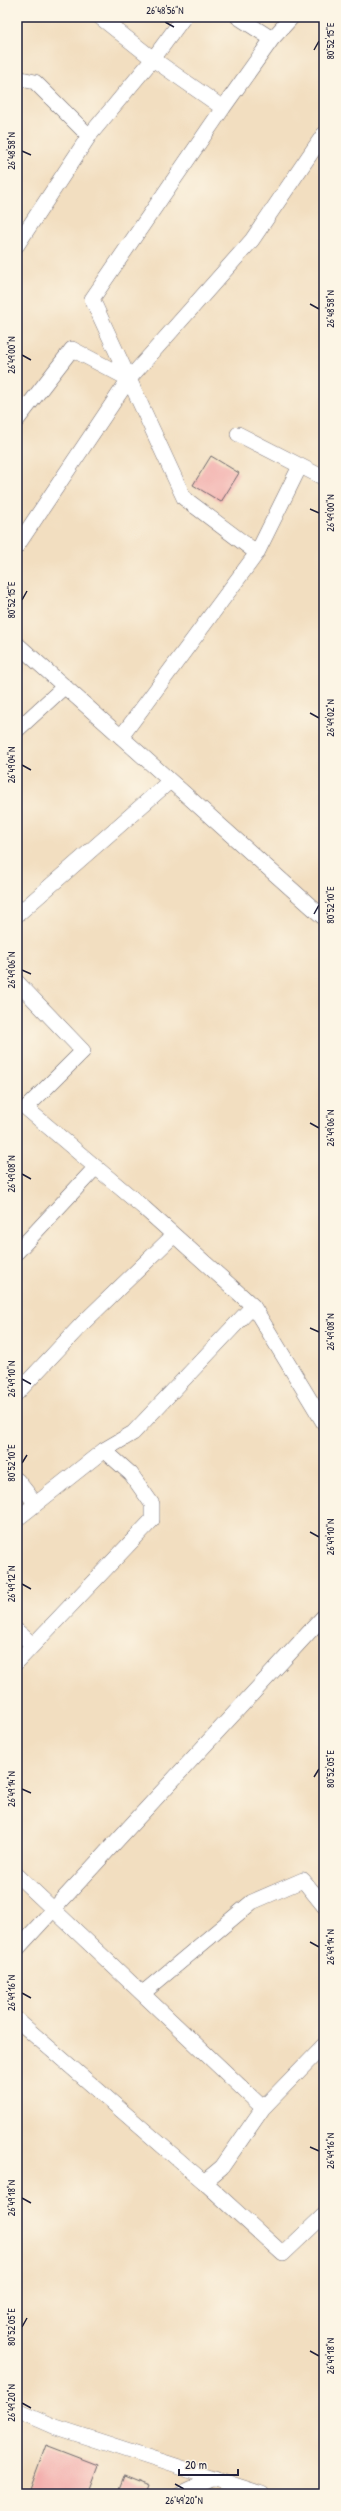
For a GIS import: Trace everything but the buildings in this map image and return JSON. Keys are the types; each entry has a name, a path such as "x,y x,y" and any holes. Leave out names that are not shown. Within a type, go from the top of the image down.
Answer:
{"street":[{"path":"100,17 153,59 223,108"},
{"path":"17,245 89,136 153,59 184,17"},
{"path":"238,17 272,39"},
{"path":"257,553 184,498 92,299 223,108 272,39 292,17"},
{"path":"17,78 35,82 89,136"},
{"path":"17,546 129,379 252,240 324,134"},
{"path":"17,420 72,349 129,379"},
{"path":"238,434 324,478"},
{"path":"121,737 257,553 300,466"},
{"path":"17,644 324,918"},
{"path":"17,730 65,686"},
{"path":"17,915 170,781"},
{"path":"17,982 83,1051 26,1108 174,1235 253,1306 324,1423"},
{"path":"17,1252 96,1167"},
{"path":"17,1393 83,1323 174,1235"},
{"path":"17,1519 104,1450 133,1433 253,1306"},
{"path":"17,1662 152,1520 152,1504 131,1474 104,1450"},
{"path":"17,1480 36,1504"},
{"path":"17,1949 53,1908 324,1616"},
{"path":"17,1632 33,1645"},
{"path":"17,1875 263,2108"},
{"path":"143,1993 252,1902 303,1880 324,1906"},
{"path":"17,2020 204,2182 283,2254 324,2215"},
{"path":"204,2182 222,2168 263,2108 324,2045"},
{"path":"17,2410 56,2427 262,2494"},
{"path":"180,2494 214,2478"}]}
